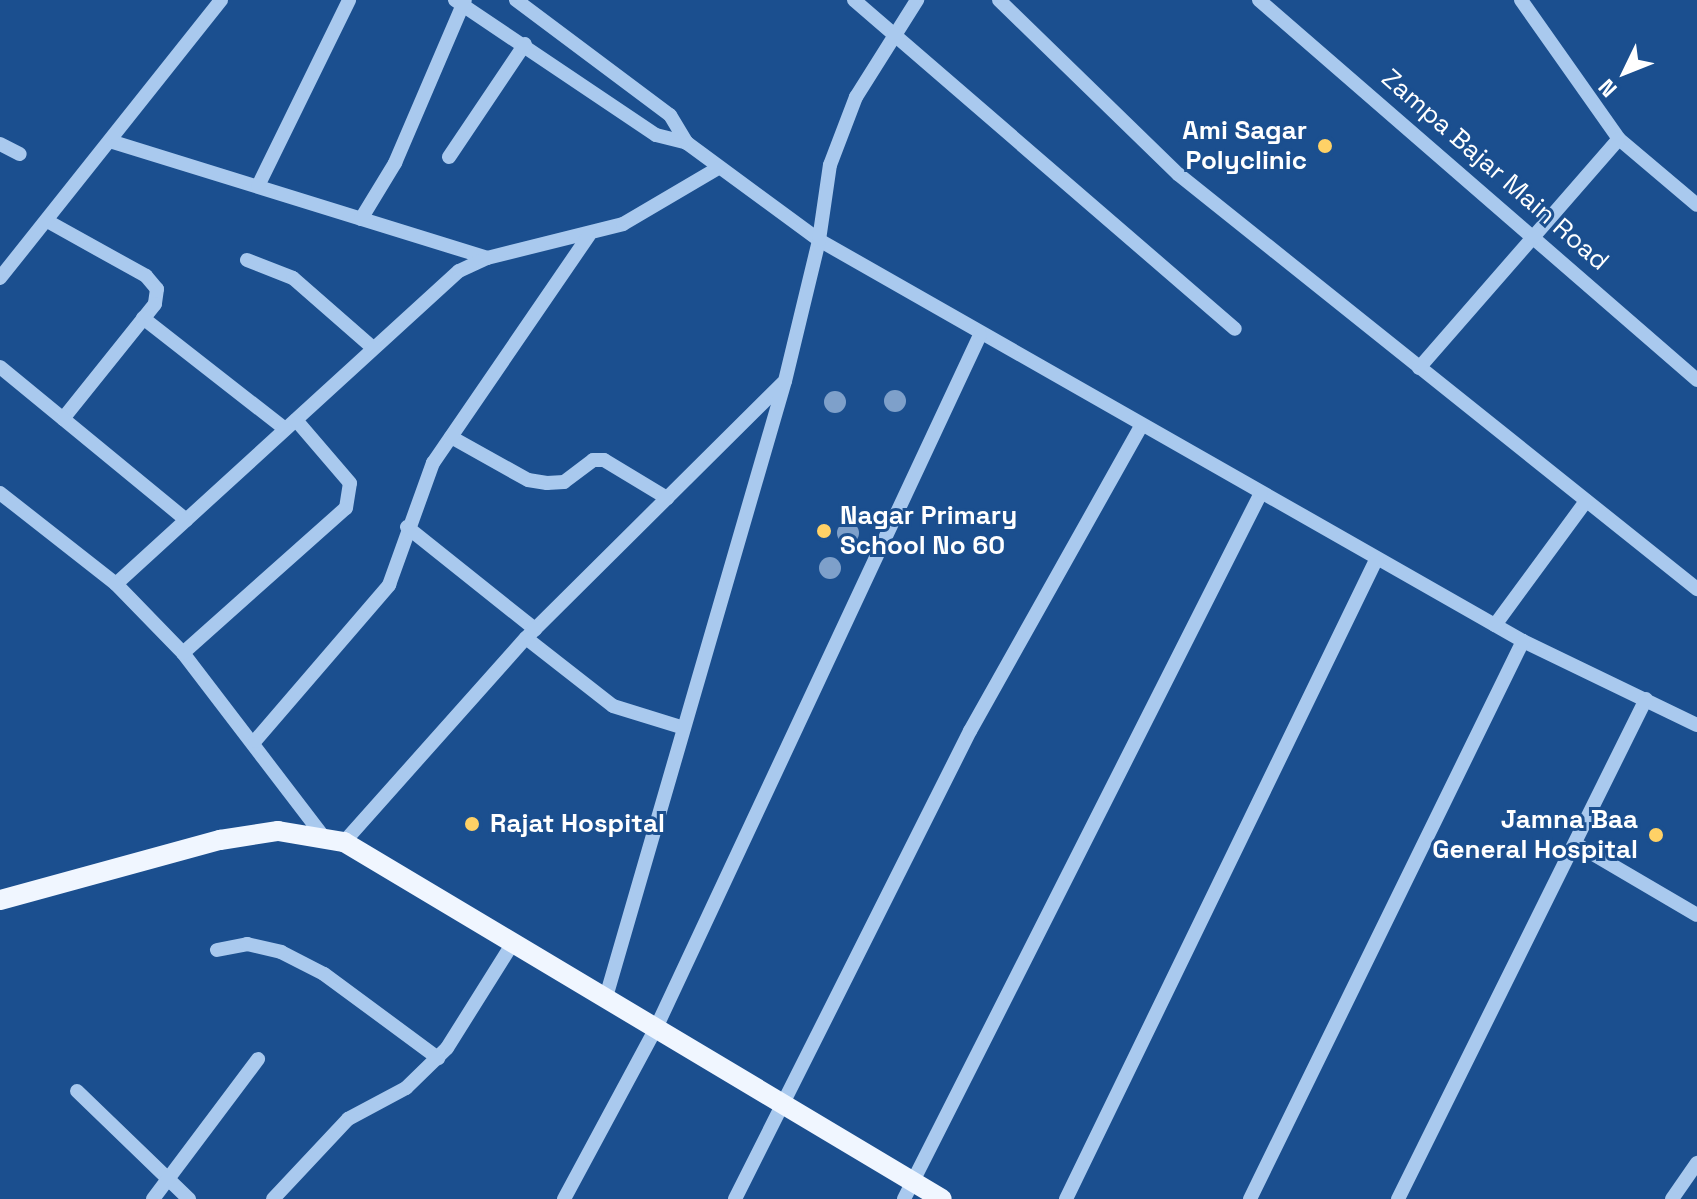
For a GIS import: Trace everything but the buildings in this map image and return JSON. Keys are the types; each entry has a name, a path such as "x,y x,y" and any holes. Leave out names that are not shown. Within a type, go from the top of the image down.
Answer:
{"main road":[{"path":"0,900 220,840 278,831 323,836 344,842 782,1104 908,1190 942,1199"}],"street":[{"path":"0,278 113,142 221,0"},
{"path":"258,186 349,0"},
{"path":"516,0 670,115 687,143 718,168 819,240 980,335 1523,641 1697,725"},
{"path":"854,0 1235,329"},
{"path":"606,997 785,381 819,240 830,165 843,125 893,33 917,0"},
{"path":"999,0 1178,174 1697,589"},
{"name":"Zampa Bajar Main Road","path":"1259,0 1533,233 1697,380"},
{"path":"1521,0 1619,139 1697,205"},
{"path":"361,219 395,163 461,1 656,135 687,143"},
{"path":"449,157 525,44"},
{"path":"1419,368 1533,233 1619,139"},
{"path":"113,142 487,258"},
{"path":"0,144 20,154"},
{"path":"116,584 459,271 487,258 589,235 661,205 718,168"},
{"path":"49,222 146,276 157,289 155,304 63,419"},
{"path":"255,741 373,610 389,585 407,527 433,463 589,235"},
{"path":"247,260 293,278 373,348"},
{"path":"143,318 290,424 350,483 346,508 183,653"},
{"path":"564,1199 656,1028 980,335"},
{"path":"0,367 186,520"},
{"path":"344,842 530,634 785,381"},
{"path":"735,1199 970,731 1141,426"},
{"path":"451,437 528,480 564,482 593,460 604,460 667,498"},
{"path":"0,493 116,584 183,653 255,741 323,836"},
{"path":"908,1190 1261,493"},
{"path":"1495,625 1586,501"},
{"path":"407,527 613,706 684,728"},
{"path":"1066,1199 1377,558"},
{"path":"1250,1199 1523,641"},
{"path":"1398,1199 1646,699"},
{"path":"1576,844 1697,915"},
{"path":"273,1199 348,1119 406,1088 438,1058 514,941"},
{"path":"217,950 247,944 281,952 324,974 438,1058"},
{"path":"153,1199 258,1059"},
{"path":"77,1091 189,1199"},
{"path":"1672,1199 1697,1163"}],"place":[{"name":"Ami Sagar Polyclinic","path":"1325,146"},
{"name":"Nagar Primary School No 60","path":"824,531"},
{"name":"Rajat Hospital","path":"472,824"},
{"name":"Jamna Baa General Hospital","path":"1656,835"}]}
